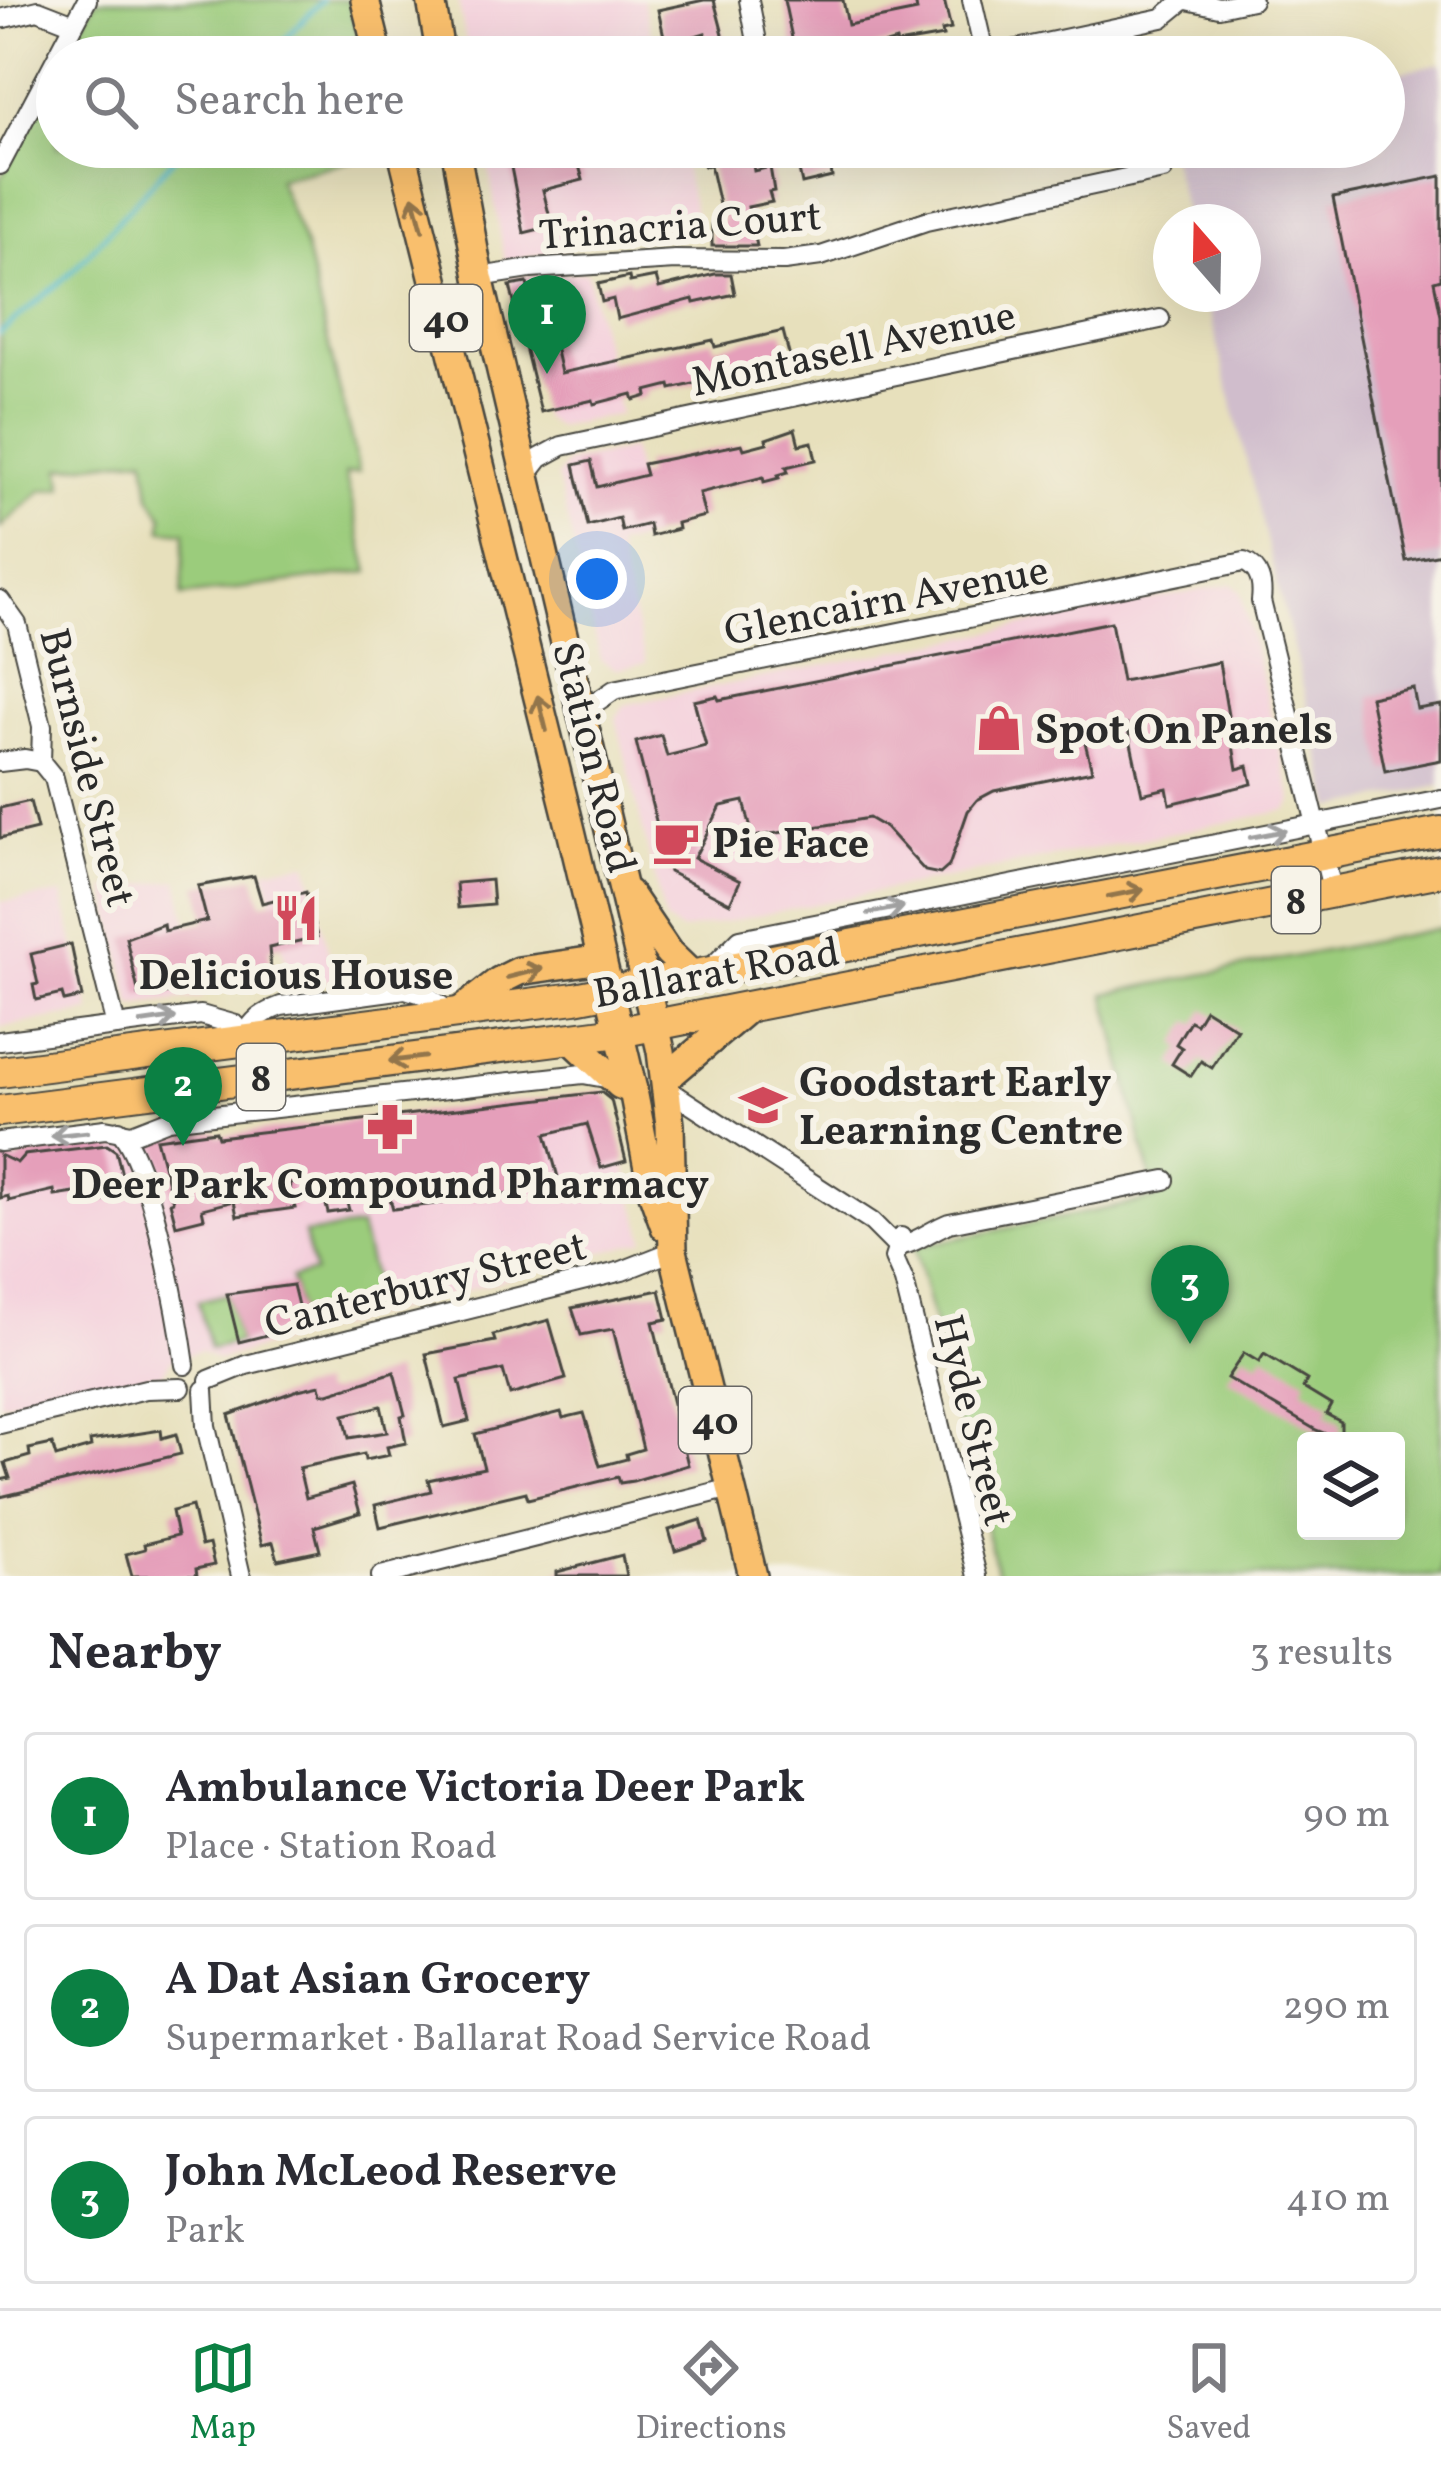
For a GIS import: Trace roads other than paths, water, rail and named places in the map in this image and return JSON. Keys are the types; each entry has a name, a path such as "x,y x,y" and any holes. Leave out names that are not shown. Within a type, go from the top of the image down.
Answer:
{"highway":[{"name":"Ballarat Road","path":"0,1072 644,987 1192,880 1321,839 1441,832"},
{"name":"Ballarat Road","path":"0,1111 572,1040 746,1010 1441,871"}],"main road":[{"path":"431,0 437,36"},
{"name":"Station Road","path":"407,168 602,959 619,1032 625,1085 674,1255 753,1576"},
{"name":"Station Road","path":"459,168 479,277 656,1026 666,1084 674,1255"},
{"path":"438,287 479,277"},
{"path":"619,880 668,952 700,977"},
{"path":"455,1013 519,971 602,959"},
{"path":"666,1084 746,1010"},
{"path":"572,1040 625,1085"}],"street":[{"path":"68,36 87,0"},
{"path":"749,0 756,36"},
{"path":"972,0 978,36"},
{"path":"1077,36 1162,18 1185,0 1219,7 1252,0"},
{"path":"0,19 25,14 71,30"},
{"path":"0,165 36,97"},
{"name":"Trinacria Court","path":"479,277 592,265 820,256 926,221 1162,170"},
{"name":"Montasell Avenue","path":"526,476 540,458 562,446 1160,319"},
{"path":"514,422 536,440 562,446"},
{"name":"Glencairn Avenue","path":"582,721 614,690 1216,570 1241,573 1261,601 1333,893"},
{"name":"Burnside Street","path":"0,600 17,624 42,726 41,762 54,778 116,1026"},
{"path":"0,762 41,762"},
{"path":"700,977 740,939 1158,856 1321,839 1441,799"},
{"path":"1158,856 1192,880"},
{"path":"0,1041 205,1015 236,1025 244,1039"},
{"path":"0,1142 120,1131 132,1134 168,1120 588,1074 625,1085"},
{"path":"666,1084 904,1241 950,1223 1165,1180"},
{"path":"140,1164 146,1128 171,1089"},
{"path":"92,1099 140,1164 242,1573"},
{"name":"Hyde Street","path":"904,1241 904,1280 977,1576"},
{"name":"Canterbury Street","path":"0,1424 674,1255"},
{"path":"381,1576 731,1488"}],"waterway":[{"path":"288,36 322,0"},
{"path":"0,333 73,271 165,168"}],"place":[{"name":"Ambulance Victoria Deer Park","path":"547,374"},
{"name":"Spot On Panels","path":"999,728"},
{"name":"Pie Face","path":"676,842"},
{"name":"Delicious House","path":"296,918"},
{"name":"Goodstart Early Learning Centre","path":"763,1105"},
{"name":"Deer Park Compound Pharmacy","path":"390,1127"},
{"name":"A Dat Asian Grocery","path":"183,1146"},
{"name":"John McLeod Reserve","path":"1190,1344"}]}
